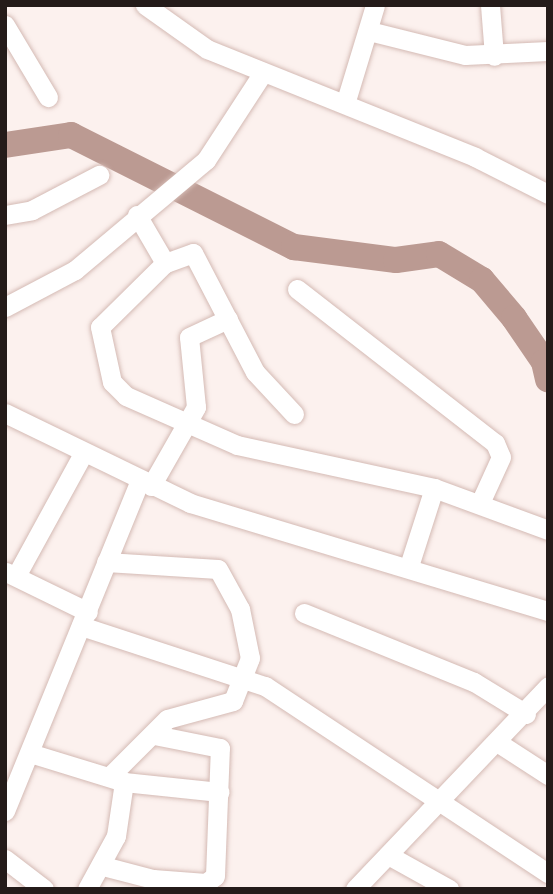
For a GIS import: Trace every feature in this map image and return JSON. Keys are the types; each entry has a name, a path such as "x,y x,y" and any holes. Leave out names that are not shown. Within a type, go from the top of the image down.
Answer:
{"street":[{"path":"145,5 207,49 262,75 345,104 548,194"},
{"path":"345,104 376,5"},
{"path":"489,5 494,56"},
{"path":"5,25 48,97"},
{"path":"369,32 428,49 494,56 548,51"},
{"path":"5,307 75,270 141,210 206,160 262,75"},
{"path":"5,215 32,209 99,174"},
{"path":"141,210 165,263"},
{"path":"294,414 254,372 193,253 165,263 106,319 98,336 118,390 188,422 273,455 434,488 548,530"},
{"path":"297,289 495,443 501,457 480,503"},
{"path":"5,811 33,754 106,562 146,483 188,422 197,396 189,337 228,319"},
{"path":"5,413 146,483 548,611"},
{"path":"84,453 11,574 85,619 247,677 382,758 441,803 548,873"},
{"path":"409,566 434,488"},
{"path":"87,889 103,866 116,836 117,779 175,715 233,701 247,677 250,658 240,608 218,569 106,562"},
{"path":"304,613 474,682 526,714"},
{"path":"355,889 499,744 548,687"},
{"path":"103,866 153,879 211,880 219,792 216,744 155,735"},
{"path":"499,744 548,775"},
{"path":"33,754 117,779 219,792"},
{"path":"388,855 449,889"},
{"path":"5,859 44,889"}],"waterway":[{"path":"5,145 71,135 294,247 396,260 439,254 482,280 514,318 544,362 548,380"}]}
